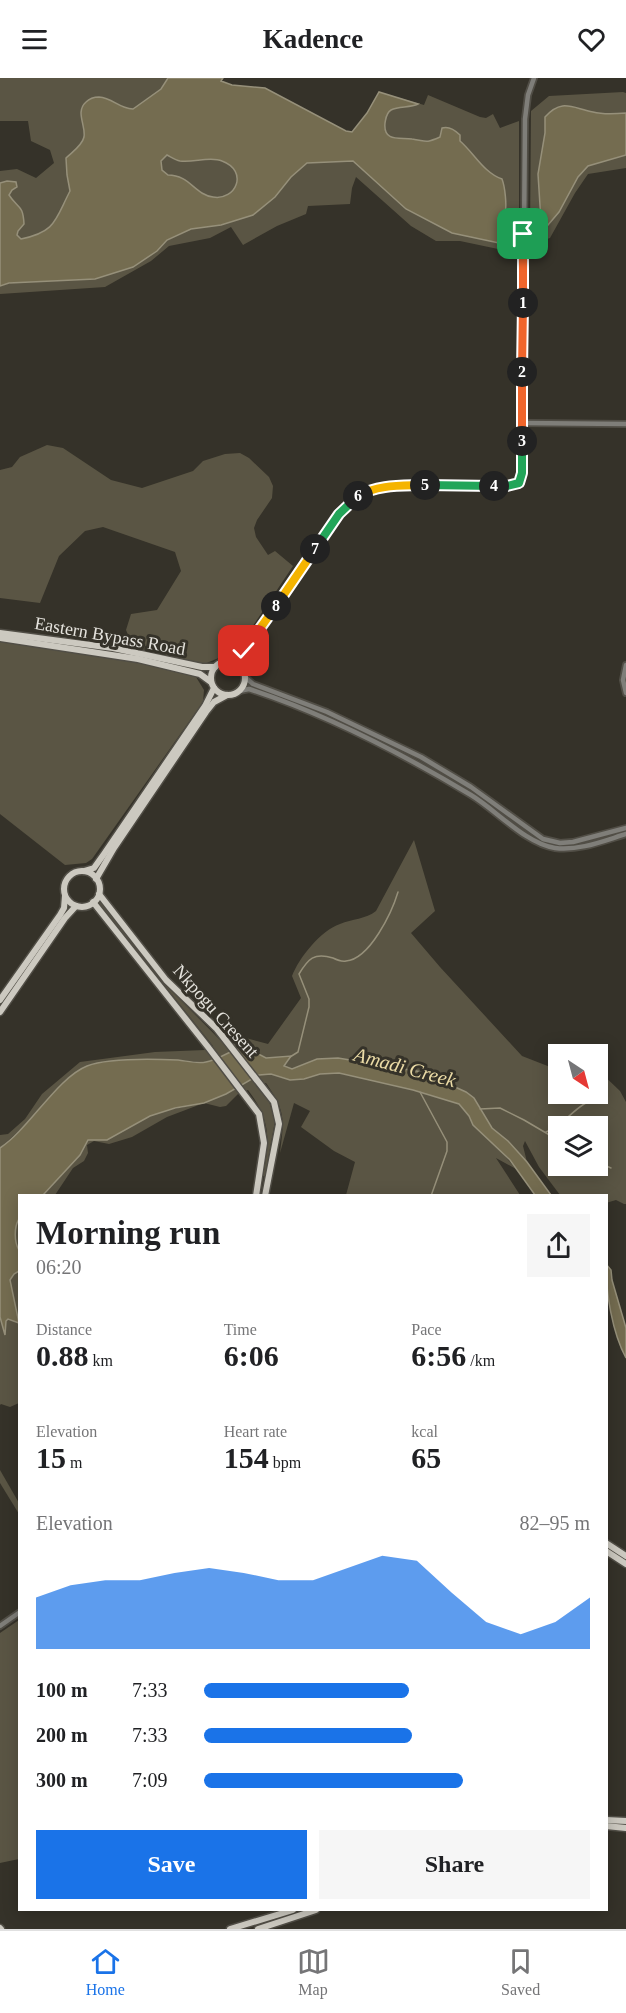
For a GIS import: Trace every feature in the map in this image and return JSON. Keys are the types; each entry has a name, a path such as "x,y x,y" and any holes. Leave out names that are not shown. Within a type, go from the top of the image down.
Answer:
{"main road":[{"name":"Eastern Bypass Road","path":"0,633 113,648 202,667 215,667"},
{"name":"Eastern Bypass Road","path":"0,638 138,660 200,674 212,685"},
{"path":"0,1000 60,915 65,903 66,880 74,873 94,868 205,706 212,685 211,675 215,667 228,661 235,663 244,673 244,684 239,691 214,702 206,712 114,848 96,879"},
{"path":"212,685 220,694 227,695"},
{"path":"65,896 76,906 93,902 99,894 99,886 91,874 84,871"},
{"name":"Nkpogu Cresent","path":"99,894 166,980 224,1037 277,1109 279,1124 265,1194"},
{"name":"Nkpogu Cresent","path":"93,902 252,1103 261,1120 264,1143 256,1194"},
{"path":"0,1012 65,918 76,906"},
{"path":"608,1544 626,1556"},
{"path":"608,1552 626,1564"},
{"path":"608,1820 626,1821"},
{"path":"608,1826 626,1828"},
{"path":"230,1929 290,1911"},
{"path":"258,1929 313,1911"}],"street":[{"path":"228,661 238,657 244,651 339,514 359,495 387,486 507,486 519,483 522,473 525,118 528,95 534,78"},
{"path":"522,423 626,424"},
{"path":"244,651 244,673 253,684 327,712 421,757 471,787 543,839 560,843 573,842 626,828"},
{"path":"626,665 623,680 626,693"},
{"path":"239,691 249,689 325,718 416,763 473,796 531,839 553,848 574,849 626,834"},
{"path":"325,718 327,712"},
{"path":"0,1626 18,1613"}],"shaded area":[{"path":"0,78 223,78 221,81 232,85 265,88 346,131 352,132 367,113 379,92 424,105 428,95 480,117 486,118 493,114 500,128 519,121 519,236 508,236 355,146 259,164 224,202 89,171 48,230 0,250 0,171 17,169 36,178 54,163 50,150 31,141 28,121 0,121"},
{"path":"168,78 223,78 221,81 232,85 265,88 346,131 352,132 367,113 379,92 418,104 389,111 385,123 387,134 394,138 431,141 440,137 442,128 449,128 458,133 460,141 484,168 502,179 506,201 503,225 508,236 529,235 537,229 541,221 538,174 545,133 545,117 551,111 568,106 601,114 626,113 626,155 588,166 578,177 559,212 537,238 530,242 499,243 452,233 406,209 353,161 307,163 291,177 275,197 253,215 221,225 191,229 167,240 157,251 133,267 95,279 9,283 0,286 0,183 16,182 17,187 9,195 21,210 23,218 24,224 17,235 21,239 41,233 53,223 70,191 66,158 83,140 81,110 86,102 99,97 133,109 161,89","holes":["167,155 180,161 212,159 222,161 235,171 236,184 233,190 221,197 201,193 182,178 168,175 162,170 161,161"]},
{"path":"626,93 626,123 540,193 540,221 530,235 531,111 549,96"},
{"path":"626,133 626,168 588,174 550,238 530,245 517,244 498,249 460,241 436,241 411,226 356,177 350,204 308,206 306,214 277,226 243,245 231,227 210,238 169,246 151,261 105,287 0,294 0,286 47,273 193,222 285,154 353,161 452,233 537,238 551,189"},
{"path":"47,445 63,448 111,480 142,488 193,471 203,461 225,454 240,453 249,458 269,477 273,486 272,498 257,520 254,528 256,537 268,555 275,551 293,566 236,651 204,664 133,647 126,630 131,614 157,610 181,571 175,552 103,527 85,531 59,556 40,603 0,598 0,470 12,467 20,457"},
{"path":"0,639 81,650 179,670 196,677 204,690 203,702 92,859 86,863 65,865 0,814"},
{"path":"414,840 435,911 411,933 522,1056 548,1066 548,1104 608,1104 608,1080 620,1091 626,1102 626,1204 616,1200 608,1202 608,1194 559,1194 539,1167 525,1141 523,1146 527,1162 508,1141 492,1128 474,1098 466,1092 317,1059 292,1069 284,1067 289,1060 274,1057 266,1059 260,1054 239,1048 207,1062 109,1061 61,1086 34,1117 0,1148 0,1135 8,1134 25,1119 42,1094 80,1062 155,1052 205,1050 213,1046 102,907 97,904 100,900 161,980 221,1041 231,1034 268,1044 301,998 292,976 300,961 318,939 332,928 368,916 376,911"},
{"path":"239,1048 249,1049 266,1058 291,1056 284,1066 292,1069 317,1059 338,1058 422,1072 474,1098 492,1128 508,1141 527,1162 550,1194 534,1194 510,1160 473,1125 459,1104 413,1090 339,1073 290,1080 271,1074 259,1075 226,1094 204,1103 175,1108 150,1116 107,1140 88,1140 80,1155 44,1194 18,1194 18,1221 15,1234 18,1248 18,1272 10,1280 18,1323 8,1319 5,1335 0,1317 0,1148 22,1129 65,1081 87,1066 132,1060 178,1060 203,1063"},
{"path":"339,1073 413,1090 459,1104 473,1125 494,1143 516,1169 496,1158 519,1194 346,1194 355,1162 334,1151 301,1127 310,1111 294,1103 280,1153 282,1116 277,1101 266,1083 256,1086 269,1101 275,1121 265,1176 263,1176 267,1152 267,1131 256,1101 248,1090 238,1094 226,1106 220,1107 204,1103 226,1094 259,1075 271,1074 290,1080"},
{"path":"204,1103 167,1117 132,1137 109,1144 94,1141 87,1145 88,1153 84,1161 73,1168 56,1194 39,1194 81,1142 123,1119"},
{"path":"18,1216 18,1403 10,1407 0,1405 0,1275"},
{"path":"608,1266 611,1270 626,1328 626,1358 617,1336 611,1312"},
{"path":"0,1470 18,1501 18,1512 0,1483"},
{"path":"18,1621 18,1859 0,1863 0,1633"}],"waterway":[{"path":"290,1057 298,1052 309,1007 309,999 299,974 302,969 316,956 344,961 355,958 363,952 379,933 398,892"},
{"name":"Amadi Creek","path":"420,1092 447,1142 447,1151 432,1194"},
{"path":"546,1132 585,1104"},
{"path":"480,1109 500,1108 548,1134"}],"route":[{"path":"244,651 339,514 359,495 387,486 507,486 519,483 522,478 523,234"}]}
